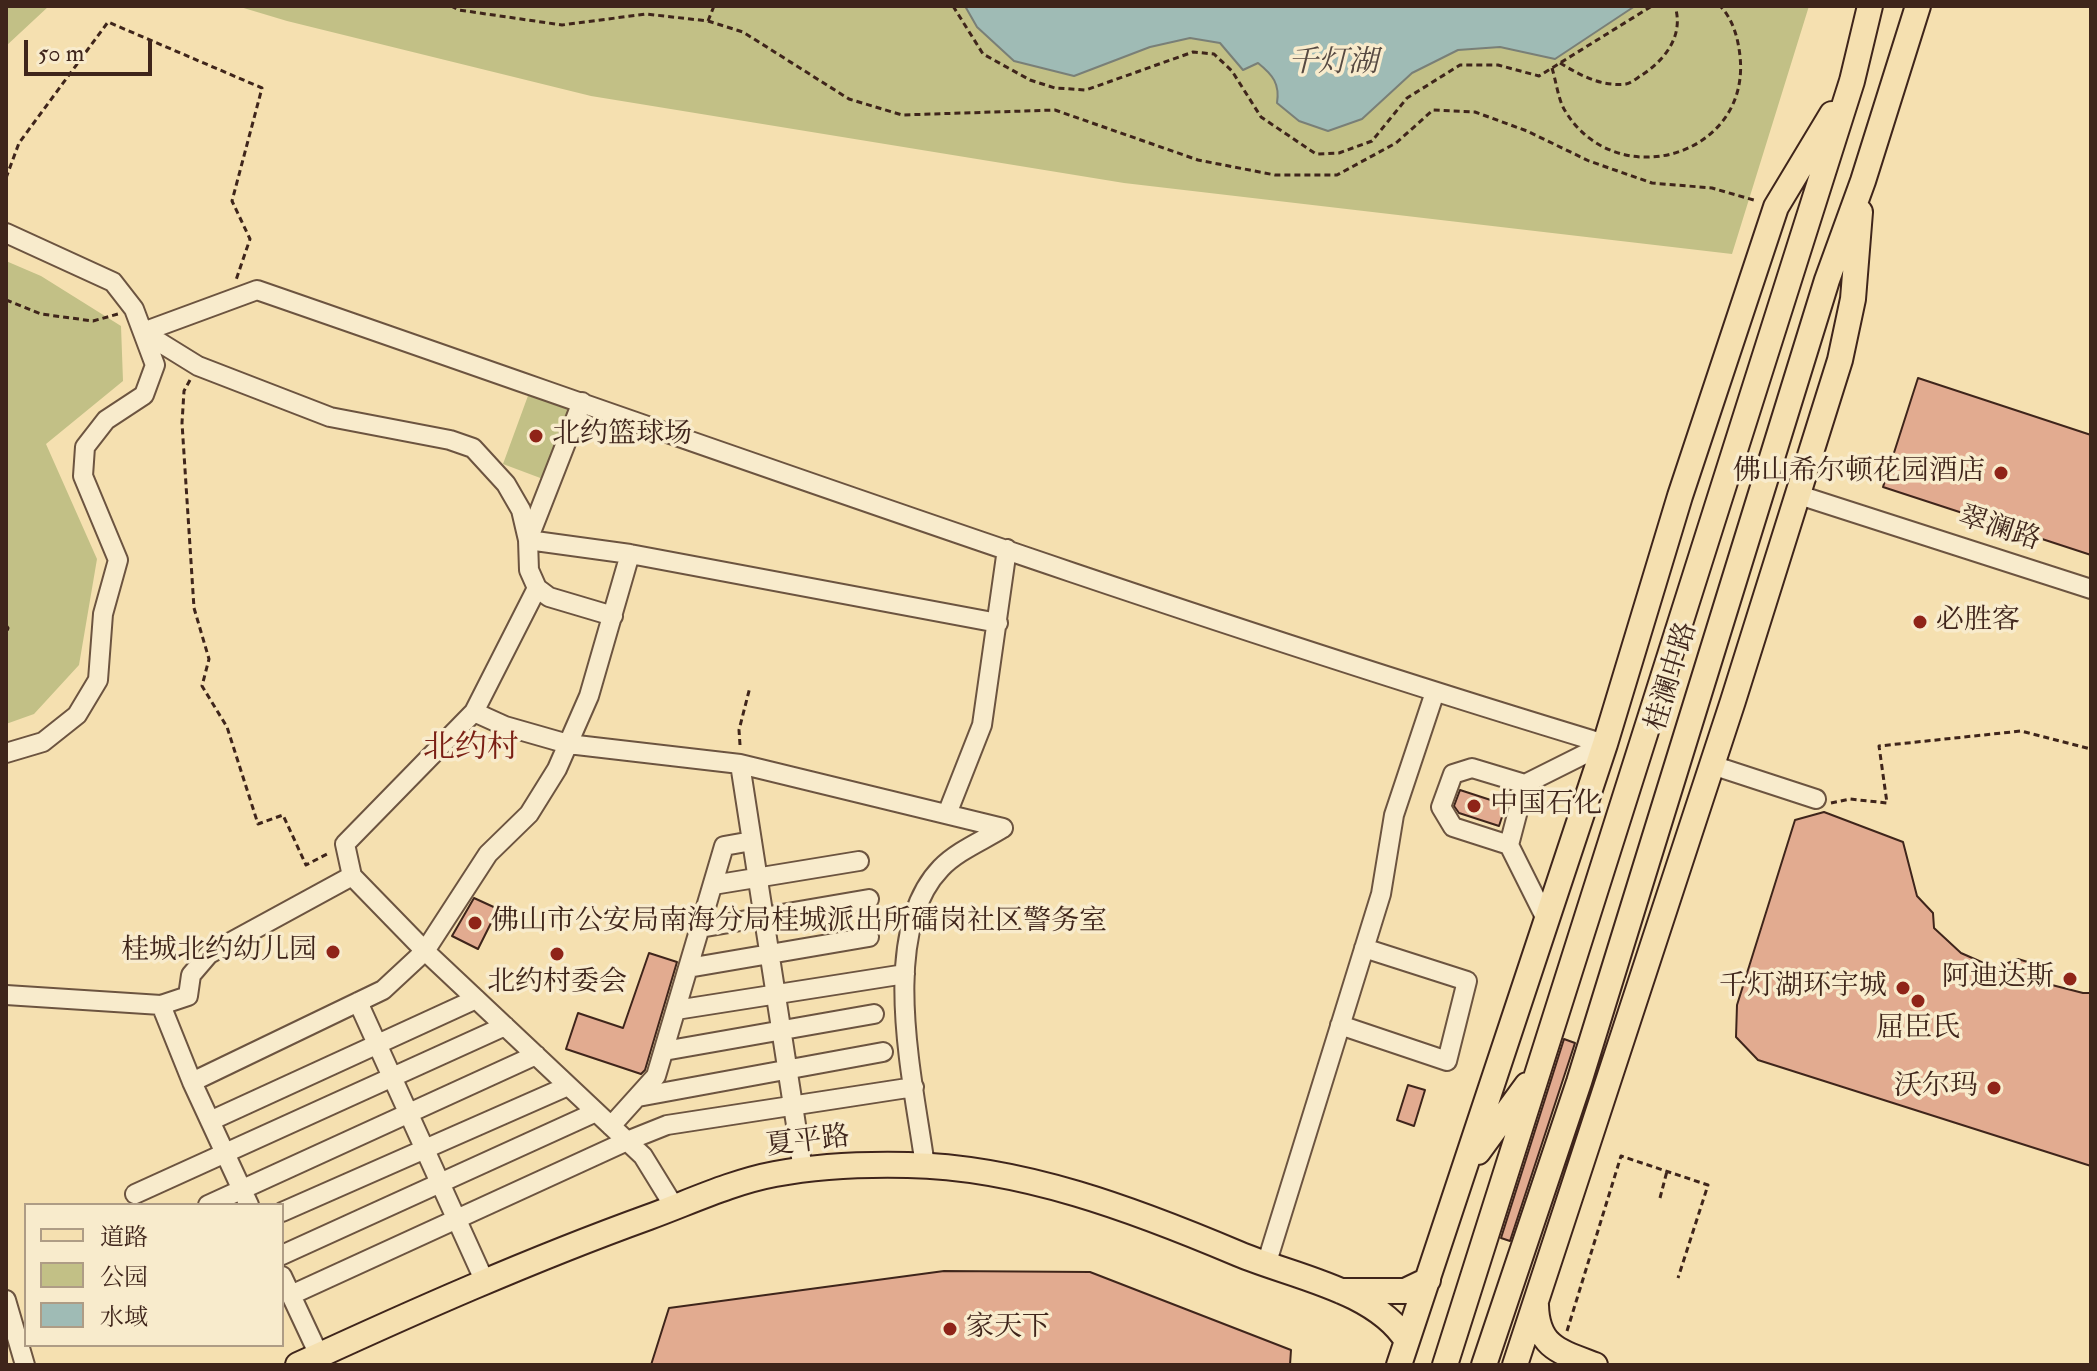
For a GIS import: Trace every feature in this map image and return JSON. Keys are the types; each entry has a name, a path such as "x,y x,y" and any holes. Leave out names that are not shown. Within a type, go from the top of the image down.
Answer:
{"main road":[{"name":"桂澜中路","path":"1445,1365 1852,81 1870,6"},
{"name":"桂澜中路","path":"1484,1365 1579,1082 1827,280 1863,181 1918,6"},
{"path":"1399,1365 1605,744 1680,496 1776,207 1852,81"},
{"path":"1515,1365 1799,495 1847,333 1853,299 1863,181"},
{"path":"1465,1169 1541,1067"},
{"path":"1563,1217 1579,1082"},
{"name":"夏平路","path":"308,1360 559,1250 746,1182 803,1170 877,1165 925,1166 1019,1180 1166,1223 1266,1265 1341,1291 1393,1322 1407,1341"},
{"name":"夏平路","path":"1341,1291 1405,1291 1428,1280"},
{"path":"1536,1301 1536,1322 1542,1336 1552,1347 1595,1365"}],"street":[{"path":"6,233 113,282 134,309 155,365 144,395 106,420 85,447 83,476 118,560 103,614 98,680 77,715 43,742 6,753"},
{"path":"143,332 257,290 1007,549 1435,692 1605,744"},
{"path":"143,332 198,366 330,417 450,440 473,448 506,484 521,510 528,540 529,570 537,588 549,597 613,616"},
{"path":"528,540 582,402"},
{"name":"翠澜路","path":"1799,495 2091,589"},
{"path":"528,540 630,554 998,623"},
{"path":"947,814 982,725 1007,549"},
{"path":"192,1082 383,990 425,951 488,854 529,814 557,769 589,696 630,554"},
{"path":"537,588 474,712 345,844 352,876 425,951 643,1156 675,1208"},
{"path":"1266,1265 1381,894 1394,815 1435,692"},
{"path":"474,712 505,726 568,744 740,764 1003,828 942,866 921,893 907,944 903,997 925,1166"},
{"path":"1509,845 1453,827 1441,807 1453,774 1472,768 1525,784 1605,744"},
{"path":"740,764 803,1170"},
{"path":"1712,765 1816,799"},
{"path":"1525,784 1509,845 1547,921"},
{"path":"611,1126 656,1076 724,846 752,841"},
{"path":"713,885 859,861"},
{"path":"6,995 161,1005 188,996 191,975 209,954 352,876"},
{"path":"700,928 869,899"},
{"path":"688,968 869,937"},
{"path":"1340,1025 1447,1061 1467,981 1364,948"},
{"path":"676,1010 905,974"},
{"path":"210,1121 476,999"},
{"path":"358,1002 485,1282"},
{"path":"161,1005 192,1082 246,1197"},
{"path":"664,1051 874,1014"},
{"path":"135,1194 505,1026"},
{"path":"638,1097 883,1052"},
{"path":"218,1203 246,1197 409,1113 536,1055"},
{"path":"284,1211 568,1086"},
{"path":"291,1295 667,1125 914,1087"},
{"path":"284,1254 596,1112"},
{"path":"284,1280 291,1295 308,1360"},
{"path":"6,1300 25,1365"}],"path":[{"path":"451,6 459,10 562,25 646,14 708,21 743,32 849,99 902,115 1055,110 1198,160 1275,175 1337,175 1396,143 1433,110 1475,112 1527,131 1589,161 1652,183 1712,188 1776,207"},
{"path":"708,21 714,6"},
{"path":"953,6 983,54 1030,80 1055,88 1086,90 1193,52 1214,54 1232,71 1261,117 1316,154 1339,153 1372,141 1407,98 1460,65 1498,65 1539,76 1652,6"},
{"path":"1560,63 1592,81 1628,84 1651,69 1672,48 1678,29 1675,6"},
{"path":"1552,68 1563,108 1582,133 1607,150 1637,158 1668,156 1696,145 1720,125 1735,99 1742,69 1738,39 1720,6"},
{"path":"6,178 19,143 108,22 262,88 232,201 250,239 229,301"},
{"path":"6,300 41,314 93,321 134,309"},
{"path":"198,366 184,391 182,423 194,608 209,659 202,686 227,727 258,824 283,815 306,865 345,844"},
{"path":"6,625 6,635"},
{"path":"740,764 739,730 750,687"},
{"path":"1816,799 1834,803 1850,799 1887,803 1879,746 2021,731 2091,749"},
{"path":"1566,1332 1621,1156 1708,1185 1678,1278"},
{"path":"1660,1198 1667,1171"}],"green space":[{"path":"6,6 49,6 6,46"},
{"path":"237,6 1809,6 1732,254 1124,183 591,96"},
{"path":"6,261 41,276 121,326 123,381 46,444 97,559 79,665 34,714 6,724"},
{"name":"北约篮球场","path":"529,393 569,408 543,479 503,464"}],"water":[{"name":"千灯湖","path":"965,6 1635,6 1555,59 1500,47 1458,50 1412,73 1362,119 1328,131 1299,121 1277,103 1276,85 1268,72 1258,63 1243,70 1220,43 1190,38 1150,47 1074,76 1014,61 977,27"}],"building":[{"path":"1918,378 2091,435 2091,555 1883,487"},
{"name":"中国石化","path":"1460,790 1506,805 1499,826 1459,813 1454,806"},
{"name":"千灯湖环宇城","path":"1824,812 1903,842 1917,896 1933,913 1934,928 1961,953 1995,968 2018,959 2034,964 2048,984 2091,993 2091,1166 1758,1060 1736,1037 1737,1005 1795,820"},
{"name":"佛山市公安局南海分局桂城派出所礌岗社区警务室","path":"474,898 498,909 478,949 452,936"},
{"path":"649,953 677,962 645,1070 641,1074 566,1049 578,1013 623,1028"},
{"path":"1564,1039 1575,1043 1510,1241 1501,1238"},
{"path":"1408,1085 1425,1090 1414,1126 1397,1120"},
{"name":"家天下","path":"944,1271 1090,1272 1291,1350 1290,1365 651,1365 669,1308"}],"place":[{"name":"北约篮球场","path":"536,436"},
{"name":"佛山希尔顿花园酒店","path":"2001,473"},
{"name":"必胜客","path":"1920,622"},
{"name":"中国石化","path":"1474,806"},
{"name":"佛山市公安局南海分局桂城派出所礌岗社区警务室","path":"475,923"},
{"name":"桂城北约幼儿园","path":"333,952"},
{"name":"北约村委会","path":"557,954"},
{"name":"阿迪达斯","path":"2070,979"},
{"name":"千灯湖环宇城","path":"1903,988"},
{"name":"屈臣氏","path":"1918,1001"},
{"name":"沃尔玛","path":"1994,1088"},
{"name":"家天下","path":"950,1329"}],"district":[{"name":"北约村","path":"471,750"}]}
